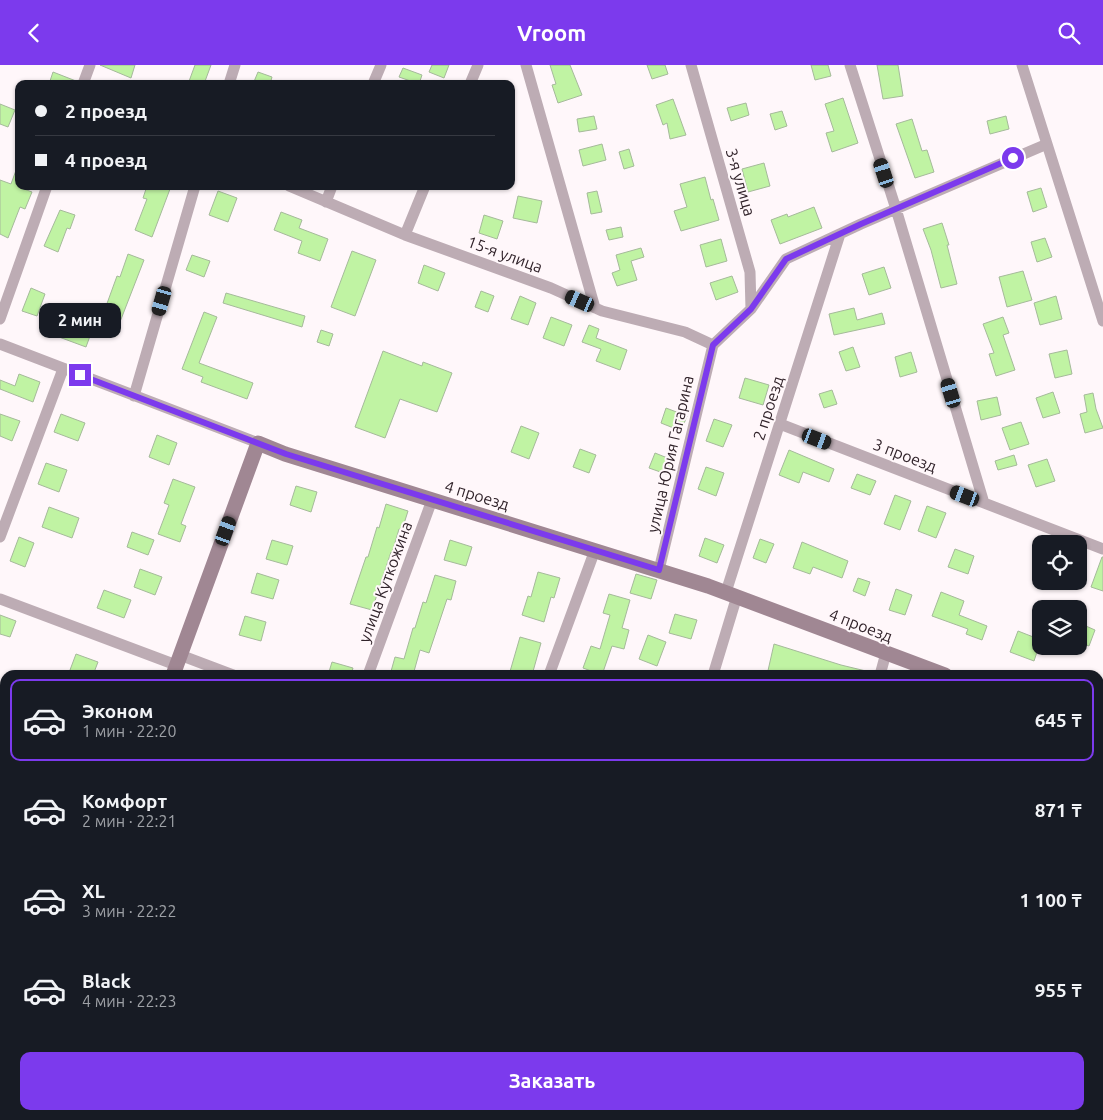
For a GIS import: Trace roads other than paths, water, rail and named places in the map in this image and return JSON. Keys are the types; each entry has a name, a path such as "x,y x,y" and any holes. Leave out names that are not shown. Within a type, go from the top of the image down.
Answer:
{"street":[{"path":"84,80 90,65"},
{"path":"229,80 235,65"},
{"path":"375,80 381,65"},
{"path":"472,80 478,65"},
{"path":"526,65 595,307"},
{"name":"3-я улица","path":"691,65 750,271 751,309"},
{"path":"850,65 896,209 984,503"},
{"path":"1022,65 1103,321"},
{"path":"713,345 751,309 786,259 1047,144"},
{"path":"0,319 46,190"},
{"path":"134,396 194,190"},
{"name":"15-я улица","path":"298,190 405,235 551,288 595,307 685,332 713,345"},
{"path":"326,202 330,190"},
{"path":"405,235 424,190"},
{"name":"2 проезд","path":"714,670 731,594 780,424 840,234"},
{"name":"4 проезд","path":"0,345 286,454 731,594 931,670"},
{"name":"улица Юрия Гагарина","path":"659,570 713,345"},
{"path":"0,537 63,369"},
{"name":"3 проезд","path":"780,424 1103,549"},
{"path":"177,665 258,443"},
{"name":"улица Куткожина","path":"370,670 432,500"},
{"path":"551,670 595,551"},
{"path":"0,599 177,665 205,670"},
{"path":"881,670 886,653"}]}
